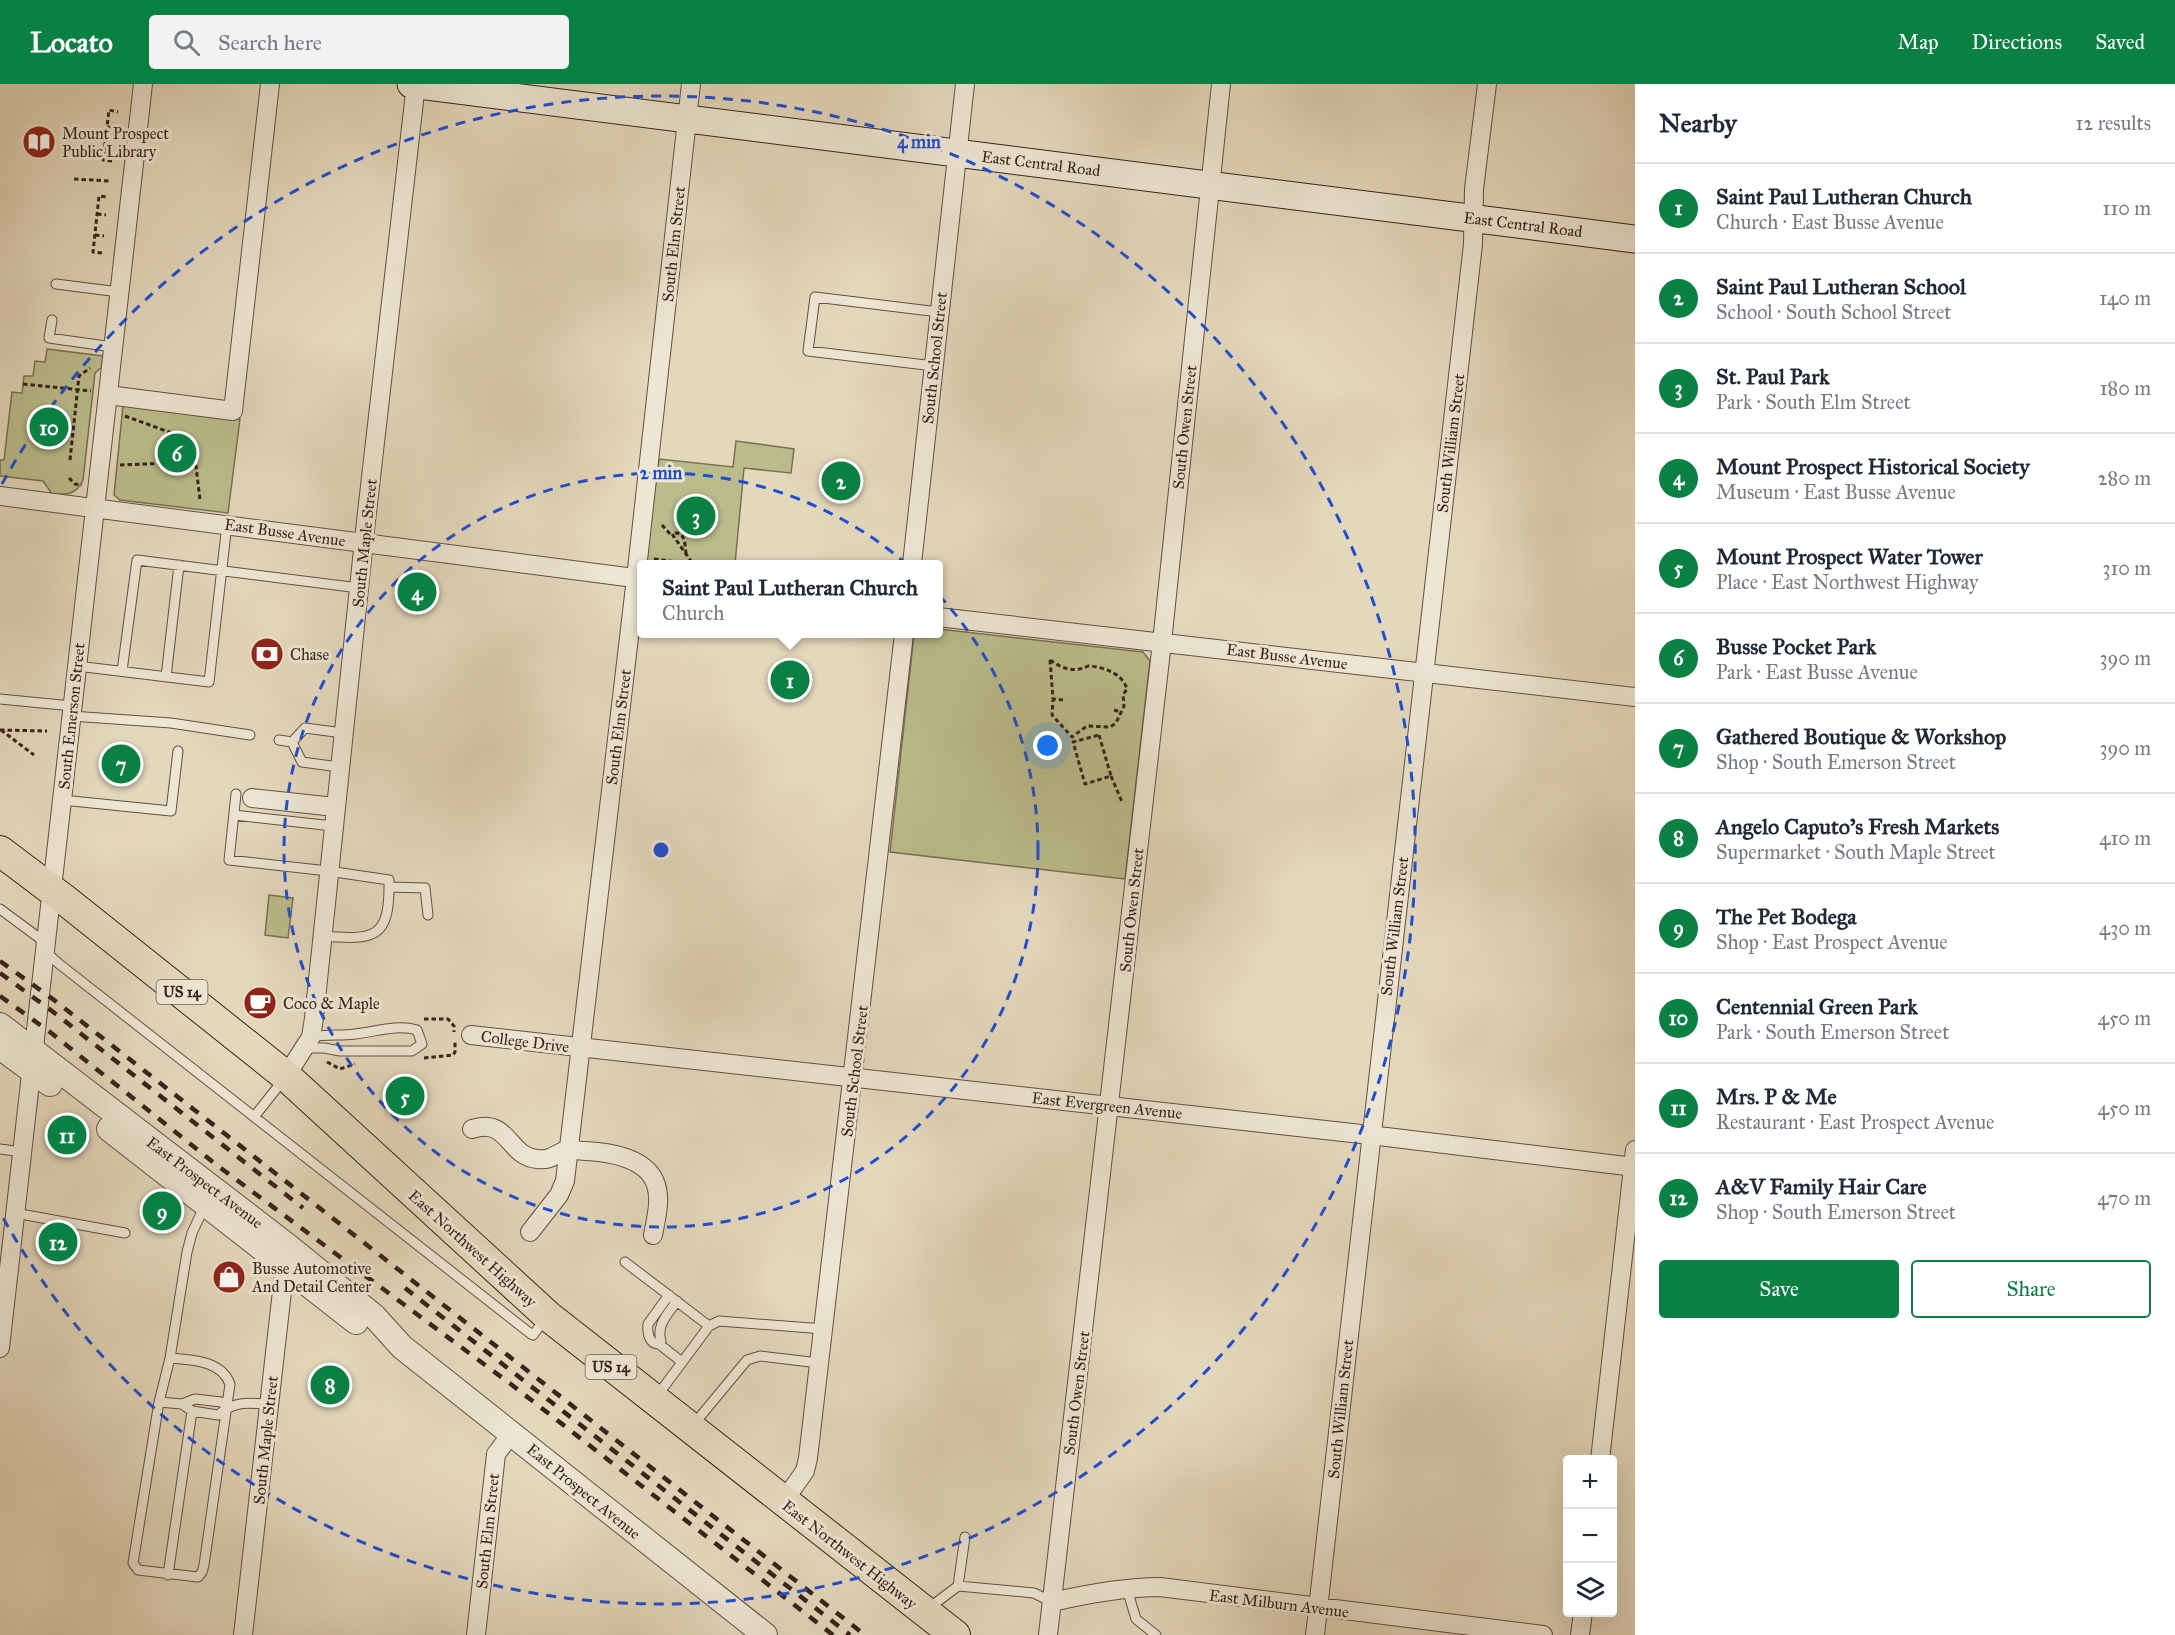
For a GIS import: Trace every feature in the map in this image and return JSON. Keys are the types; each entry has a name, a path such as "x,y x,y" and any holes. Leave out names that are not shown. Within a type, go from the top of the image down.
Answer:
{"main road":[{"name":"East Central Road","path":"411,84 1635,239"},
{"name":"East Northwest Highway","path":"0,851 286,1076 548,1316 955,1635"}],"street":[{"name":"South Emerson Street","path":"0,1348 95,507 100,393 113,346 143,84"},
{"path":"100,393 233,411 270,84"},
{"name":"South Maple Street","path":"308,1043 315,1002 363,543 416,84"},
{"name":"South Elm Street","path":"641,560 691,84"},
{"name":"South School Street","path":"912,560 965,84"},
{"name":"South Owen Street","path":"1048,1635 1162,642 1221,84"},
{"name":"South William Street","path":"1315,1635 1473,244 1474,189 1487,84"},
{"name":"East Busse Avenue","path":"0,496 637,579"},
{"name":"South Elm Street","path":"530,1232 563,1188 637,595"},
{"name":"East Busse Avenue","path":"943,617 1635,697"},
{"name":"South School Street","path":"783,1502 805,1471 808,1458 903,638"},
{"path":"244,796 334,807"},
{"name":"East Prospect Avenue","path":"0,1025 32,1060 205,1204 374,1316 402,1347 765,1635"},
{"name":"College Drive","path":"471,1035 579,1048"},
{"path":"286,1076 308,1043"},
{"name":"East Prospect Avenue","path":"0,1047 32,1060 286,1256"},
{"name":"East Evergreen Avenue","path":"579,1048 1370,1135 1634,1161"},
{"path":"471,1129 488,1126 496,1128 524,1155 536,1159 554,1158 567,1150 610,1153 639,1165 651,1174 656,1185 658,1200 653,1235"},
{"path":"1601,1455 1634,1161"},
{"name":"South Maple Street","path":"243,1635 286,1256"},
{"name":"South Elm Street","path":"476,1635 496,1454 512,1433"},
{"name":"East Milburn Avenue","path":"1052,1602 1079,1595 1160,1587 1543,1635"},
{"path":"1581,1635 1583,1617"}],"lane":[{"path":"56,284 119,292"},
{"path":"934,366 808,351 815,297 939,312"},
{"path":"52,320 49,338 113,346"},
{"path":"77,666 209,682 227,524"},
{"path":"122,671 137,560 359,588"},
{"path":"166,677 179,565"},
{"path":"0,699 250,735"},
{"path":"292,742 305,729 343,733"},
{"path":"279,740 292,742"},
{"path":"292,742 302,762 339,767"},
{"path":"62,800 171,811 178,751"},
{"path":"244,796 234,815 229,860 389,880 386,917 383,926 376,934 364,937 321,936"},
{"path":"234,815 333,826"},
{"path":"389,887 425,888 428,915"},
{"path":"0,909 45,947 58,963 531,1334 533,1335 548,1316"},
{"path":"406,1027 417,1030 422,1044 412,1052 340,1051 308,1043 321,1035 354,1034 406,1027"},
{"path":"254,1117 286,1076"},
{"path":"0,1149 22,1152"},
{"path":"170,1358 210,1364 223,1374 230,1384 202,1572 198,1577 138,1570 134,1563 159,1402 170,1358 187,1252 192,1233 205,1204"},
{"path":"15,1213 125,1233"},
{"path":"625,1262 709,1326"},
{"path":"673,1298 648,1324 650,1339 682,1362"},
{"path":"654,1400 709,1326 719,1321 824,1329"},
{"path":"690,1429 747,1360 760,1356 819,1364"},
{"path":"159,1402 182,1404 195,1399 221,1402 228,1406"},
{"path":"182,1404 192,1411 218,1415 228,1406 249,1402 269,1404"},
{"path":"168,1575 192,1411"},
{"path":"958,1586 965,1537"},
{"path":"924,1611 958,1586 1034,1593 1052,1602"},
{"path":"1127,1589 1136,1619 1156,1635"}],"path":[{"path":"112,161 103,160 109,110 118,112"},
{"path":"107,127 116,128"},
{"path":"105,148 113,149"},
{"path":"74,179 110,181"},
{"path":"102,253 93,252 97,214 99,196 108,197"},
{"path":"97,214 106,215"},
{"path":"95,235 104,236"},
{"path":"70,460 79,376 90,368"},
{"path":"23,384 100,393"},
{"path":"125,416 191,440 198,449 196,462 200,500"},
{"path":"120,465 196,462"},
{"path":"69,478 75,484 82,485"},
{"path":"662,525 690,560"},
{"path":"671,535 677,532 681,534 684,538 686,554"},
{"path":"646,558 661,560"},
{"path":"1050,660 1072,670 1091,666 1116,674 1125,683 1127,689 1122,697 1125,703 1121,712 1118,722 1111,727 1087,726 1072,737 1052,715 1050,660"},
{"path":"1053,699 1063,700"},
{"path":"1114,710 1121,712"},
{"path":"0,729 47,731"},
{"path":"0,729 34,754"},
{"path":"1111,776 1085,784 1073,742 1099,735 1111,776 1122,802"}],"green space":[{"path":"47,349 103,356 102,367 95,373 83,480 77,489 66,494 52,494 43,481 0,476 0,460 4,460 12,392 22,393 24,376 33,376 35,361 45,362"},
{"path":"123,405 240,419 228,513 120,500 114,495"},
{"path":"736,441 794,449 791,473 744,468 735,560 647,560 659,459 733,467"},
{"path":"943,629 1143,652 1150,661 1125,879 890,852 914,638 943,638"},
{"path":"269,895 293,898 288,938 265,935"}],"railway":[{"path":"0,961 54,1000 865,1635"},
{"path":"0,973 52,1011 303,1208"},
{"path":"0,996 50,1032 218,1166 512,1385 833,1635"},
{"path":"405,1288 850,1635"}],"place":[{"name":"Mount Prospect Public Library","path":"39,142"},
{"name":"Centennial Green Park","path":"49,427"},
{"name":"Busse Pocket Park","path":"177,453"},
{"name":"Saint Paul Lutheran School","path":"841,481"},
{"name":"St. Paul Park","path":"696,516"},
{"name":"Mount Prospect Historical Society","path":"417,592"},
{"name":"Chase","path":"267,654"},
{"name":"Saint Paul Lutheran Church","path":"790,680"},
{"name":"Gathered Boutique & Workshop","path":"121,764"},
{"name":"Coco & Maple","path":"260,1003"},
{"name":"Mount Prospect Water Tower","path":"405,1096"},
{"name":"Mrs. P & Me","path":"67,1135"},
{"name":"The Pet Bodega","path":"162,1211"},
{"name":"A&V Family Hair Care","path":"58,1242"},
{"name":"Busse Automotive And Detail Center","path":"229,1277"},
{"name":"Angelo Caputo's Fresh Markets","path":"330,1385"}]}
